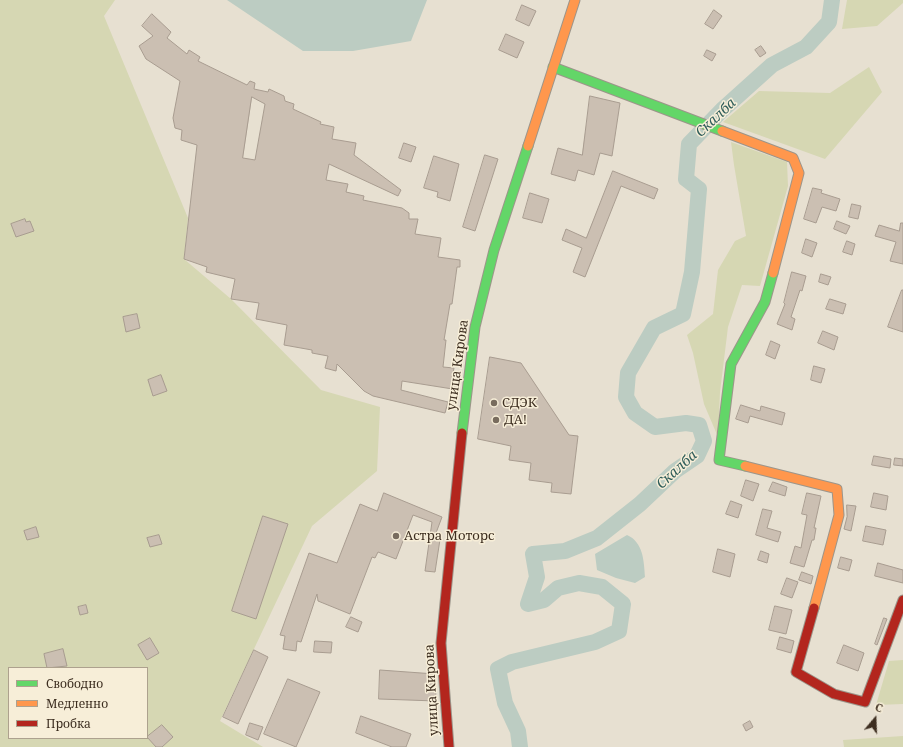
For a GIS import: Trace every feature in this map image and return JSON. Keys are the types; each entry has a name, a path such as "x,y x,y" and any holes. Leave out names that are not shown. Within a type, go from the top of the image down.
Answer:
{"street":[{"name":"улица Кирова","path":"449,747 442,643 454,503 475,327 494,250 575,0"},
{"path":"553,67 793,158 799,173 765,302 731,364 719,460 837,489 839,515 796,672 834,694 864,702 903,600"}],"green space":[{"path":"0,0 115,0 104,16 188,218 184,259 231,299 321,390 380,407 377,471 312,526 220,721 263,747 0,747"},
{"path":"847,0 903,0 903,3 877,26 842,29"},
{"path":"869,67 882,92 825,159 723,122 759,91 830,93"},
{"path":"731,142 787,162 788,186 760,286 742,285 728,327 720,392 718,437 704,404 693,353 687,335 713,314 718,270 735,241 746,236"},
{"path":"903,660 903,704 876,705 889,661"},
{"path":"903,736 903,747 844,747 843,740"}],"shaded area":[{"path":"227,0 427,0 411,41 353,51 303,51"},
{"path":"627,535 636,542 642,552 644,564 645,577 635,583 616,578 597,570 595,554"}],"building":[{"path":"522,5 536,11 529,26 516,20"},
{"path":"714,10 722,16 713,29 705,24"},
{"path":"152,14 171,32 167,38 187,54 189,50 200,57 198,61 247,85 250,81 255,83 254,89 268,92 269,89 284,96 285,101 294,104 293,109 321,122 320,124 334,127 332,139 356,143 354,155 401,190 398,196 329,164 326,180 348,184 346,192 364,196 363,200 402,208 409,213 409,219 418,219 415,234 441,238 438,257 460,260 460,267 457,267 452,304 450,304 444,340 446,340 443,367 454,368 452,378 460,380 459,390 402,381 401,390 448,402 445,413 373,396 364,391 337,364 336,371 325,368 328,356 312,353 312,350 284,345 287,325 256,319 259,303 231,299 235,279 206,272 207,267 184,259 197,145 181,140 182,130 175,128 173,118 180,81 146,59 139,46 153,36 142,26","holes":["252,97 265,104 255,160 243,158"]},
{"path":"506,34 524,42 517,58 499,50"},
{"path":"761,46 766,53 760,57 755,50"},
{"path":"707,50 716,54 712,61 704,56"},
{"path":"590,96 620,103 612,156 600,153 594,175 578,170 575,181 551,174 558,148 582,155"},
{"path":"404,143 416,147 411,162 399,158"},
{"path":"485,155 498,159 475,231 463,227"},
{"path":"434,156 459,164 450,201 437,197 438,192 424,188"},
{"path":"613,171 658,189 654,199 621,186 585,277 573,272 582,248 562,240 566,229 586,238"},
{"path":"813,188 822,190 821,193 840,199 836,211 822,207 816,223 804,219"},
{"path":"530,193 549,199 542,223 523,218"},
{"path":"852,204 861,206 858,219 849,217"},
{"path":"25,219 26,222 30,221 34,231 16,237 11,224"},
{"path":"837,221 850,226 846,234 834,229"},
{"path":"901,223 903,223 903,264 890,261 896,242 875,236 879,225 899,231"},
{"path":"806,239 817,243 812,257 802,253"},
{"path":"847,241 855,244 852,255 843,252"},
{"path":"792,272 806,276 802,291 800,290 791,317 795,319 792,330 777,324 785,304"},
{"path":"821,274 831,277 828,285 819,282"},
{"path":"903,290 903,332 888,327"},
{"path":"830,299 846,304 843,314 826,309"},
{"path":"137,314 140,328 126,332 123,317"},
{"path":"823,331 838,337 834,350 818,343"},
{"path":"771,341 780,345 775,359 766,355"},
{"path":"490,357 521,363 569,435 578,436 571,494 551,492 552,483 529,480 531,463 509,460 511,446 478,439"},
{"path":"814,366 825,369 821,383 811,380"},
{"path":"161,375 167,391 153,396 148,380"},
{"path":"741,405 760,411 761,406 785,413 782,425 750,416 748,423 736,419"},
{"path":"874,456 891,459 890,468 872,465"},
{"path":"895,458 903,459 903,466 894,465"},
{"path":"746,480 759,484 753,501 741,496"},
{"path":"773,482 787,487 785,496 769,491"},
{"path":"384,493 442,517 436,533 441,533 435,572 425,571 432,522 413,515 396,559 378,552 375,558 372,557 350,614 318,601 317,594 301,642 297,641 296,651 283,649 285,636 280,635 309,553 337,563 360,504 377,511"},
{"path":"807,493 821,496 814,528 816,528 814,540 812,540 804,567 790,563 795,546 801,548 807,515 802,514"},
{"path":"874,493 888,496 886,510 871,507"},
{"path":"731,501 742,505 738,518 726,514"},
{"path":"847,505 856,506 851,531 844,529 847,517"},
{"path":"763,509 772,511 767,528 781,532 778,542 756,535"},
{"path":"263,516 288,524 256,619 232,611"},
{"path":"866,526 886,530 883,545 863,541"},
{"path":"36,527 39,537 27,540 24,531"},
{"path":"159,535 162,544 150,547 147,538"},
{"path":"718,549 735,554 730,577 713,572"},
{"path":"761,551 769,554 767,563 758,560"},
{"path":"841,557 852,560 849,571 838,568"},
{"path":"878,563 903,570 903,583 875,576"},
{"path":"802,572 813,576 811,584 799,580"},
{"path":"787,578 798,582 792,598 781,594"},
{"path":"86,605 88,613 80,615 78,607"},
{"path":"775,606 792,610 786,634 769,630"},
{"path":"351,617 362,622 358,632 346,627"},
{"path":"884,618 887,619 877,645 875,644"},
{"path":"780,637 794,641 791,653 777,649"},
{"path":"150,638 159,653 147,660 138,645"},
{"path":"315,641 332,642 331,653 314,652"},
{"path":"844,645 864,653 858,671 837,663"},
{"path":"63,649 67,666 47,667 44,654"},
{"path":"254,650 268,657 238,724 223,717"},
{"path":"380,670 435,674 436,701 379,699"},
{"path":"288,679 320,692 296,747 264,734"},
{"path":"361,716 411,734 406,747 392,747 356,733"},
{"path":"750,721 753,727 746,731 743,725"},
{"path":"250,723 263,727 258,740 246,735"},
{"path":"162,725 173,737 162,747 156,747 148,736"}],"waterway":[{"name":"Скалба","path":"520,747 518,731 505,703 498,669 512,662 595,642 619,631 623,604 602,587 579,583 558,588 544,600 528,604 537,577 533,554 565,551 597,538 640,504 675,471 697,456 704,441 699,425 686,423 655,427 635,413 626,397 628,373 654,328 683,314 692,272 699,189 686,179 689,144 722,110 772,65 806,47 829,22 832,0"}],"traffic: fast":[{"path":"553,67 722,131"},
{"path":"462,433 475,327 494,250 528,146"},
{"path":"745,466 719,460 731,364 765,302 773,273"}],"traffic: slow":[{"path":"528,146 575,0"},
{"path":"722,131 793,158 799,173 773,273"},
{"path":"745,466 837,489 839,515 814,608"}],"traffic: jam":[{"path":"449,747 441,643 462,433"},
{"path":"814,608 796,672 834,694 865,702 903,600"}],"place":[{"name":"СДЭК","path":"494,403"},
{"name":"ДА!","path":"496,420"},
{"name":"Астра Моторс","path":"396,536"}]}
